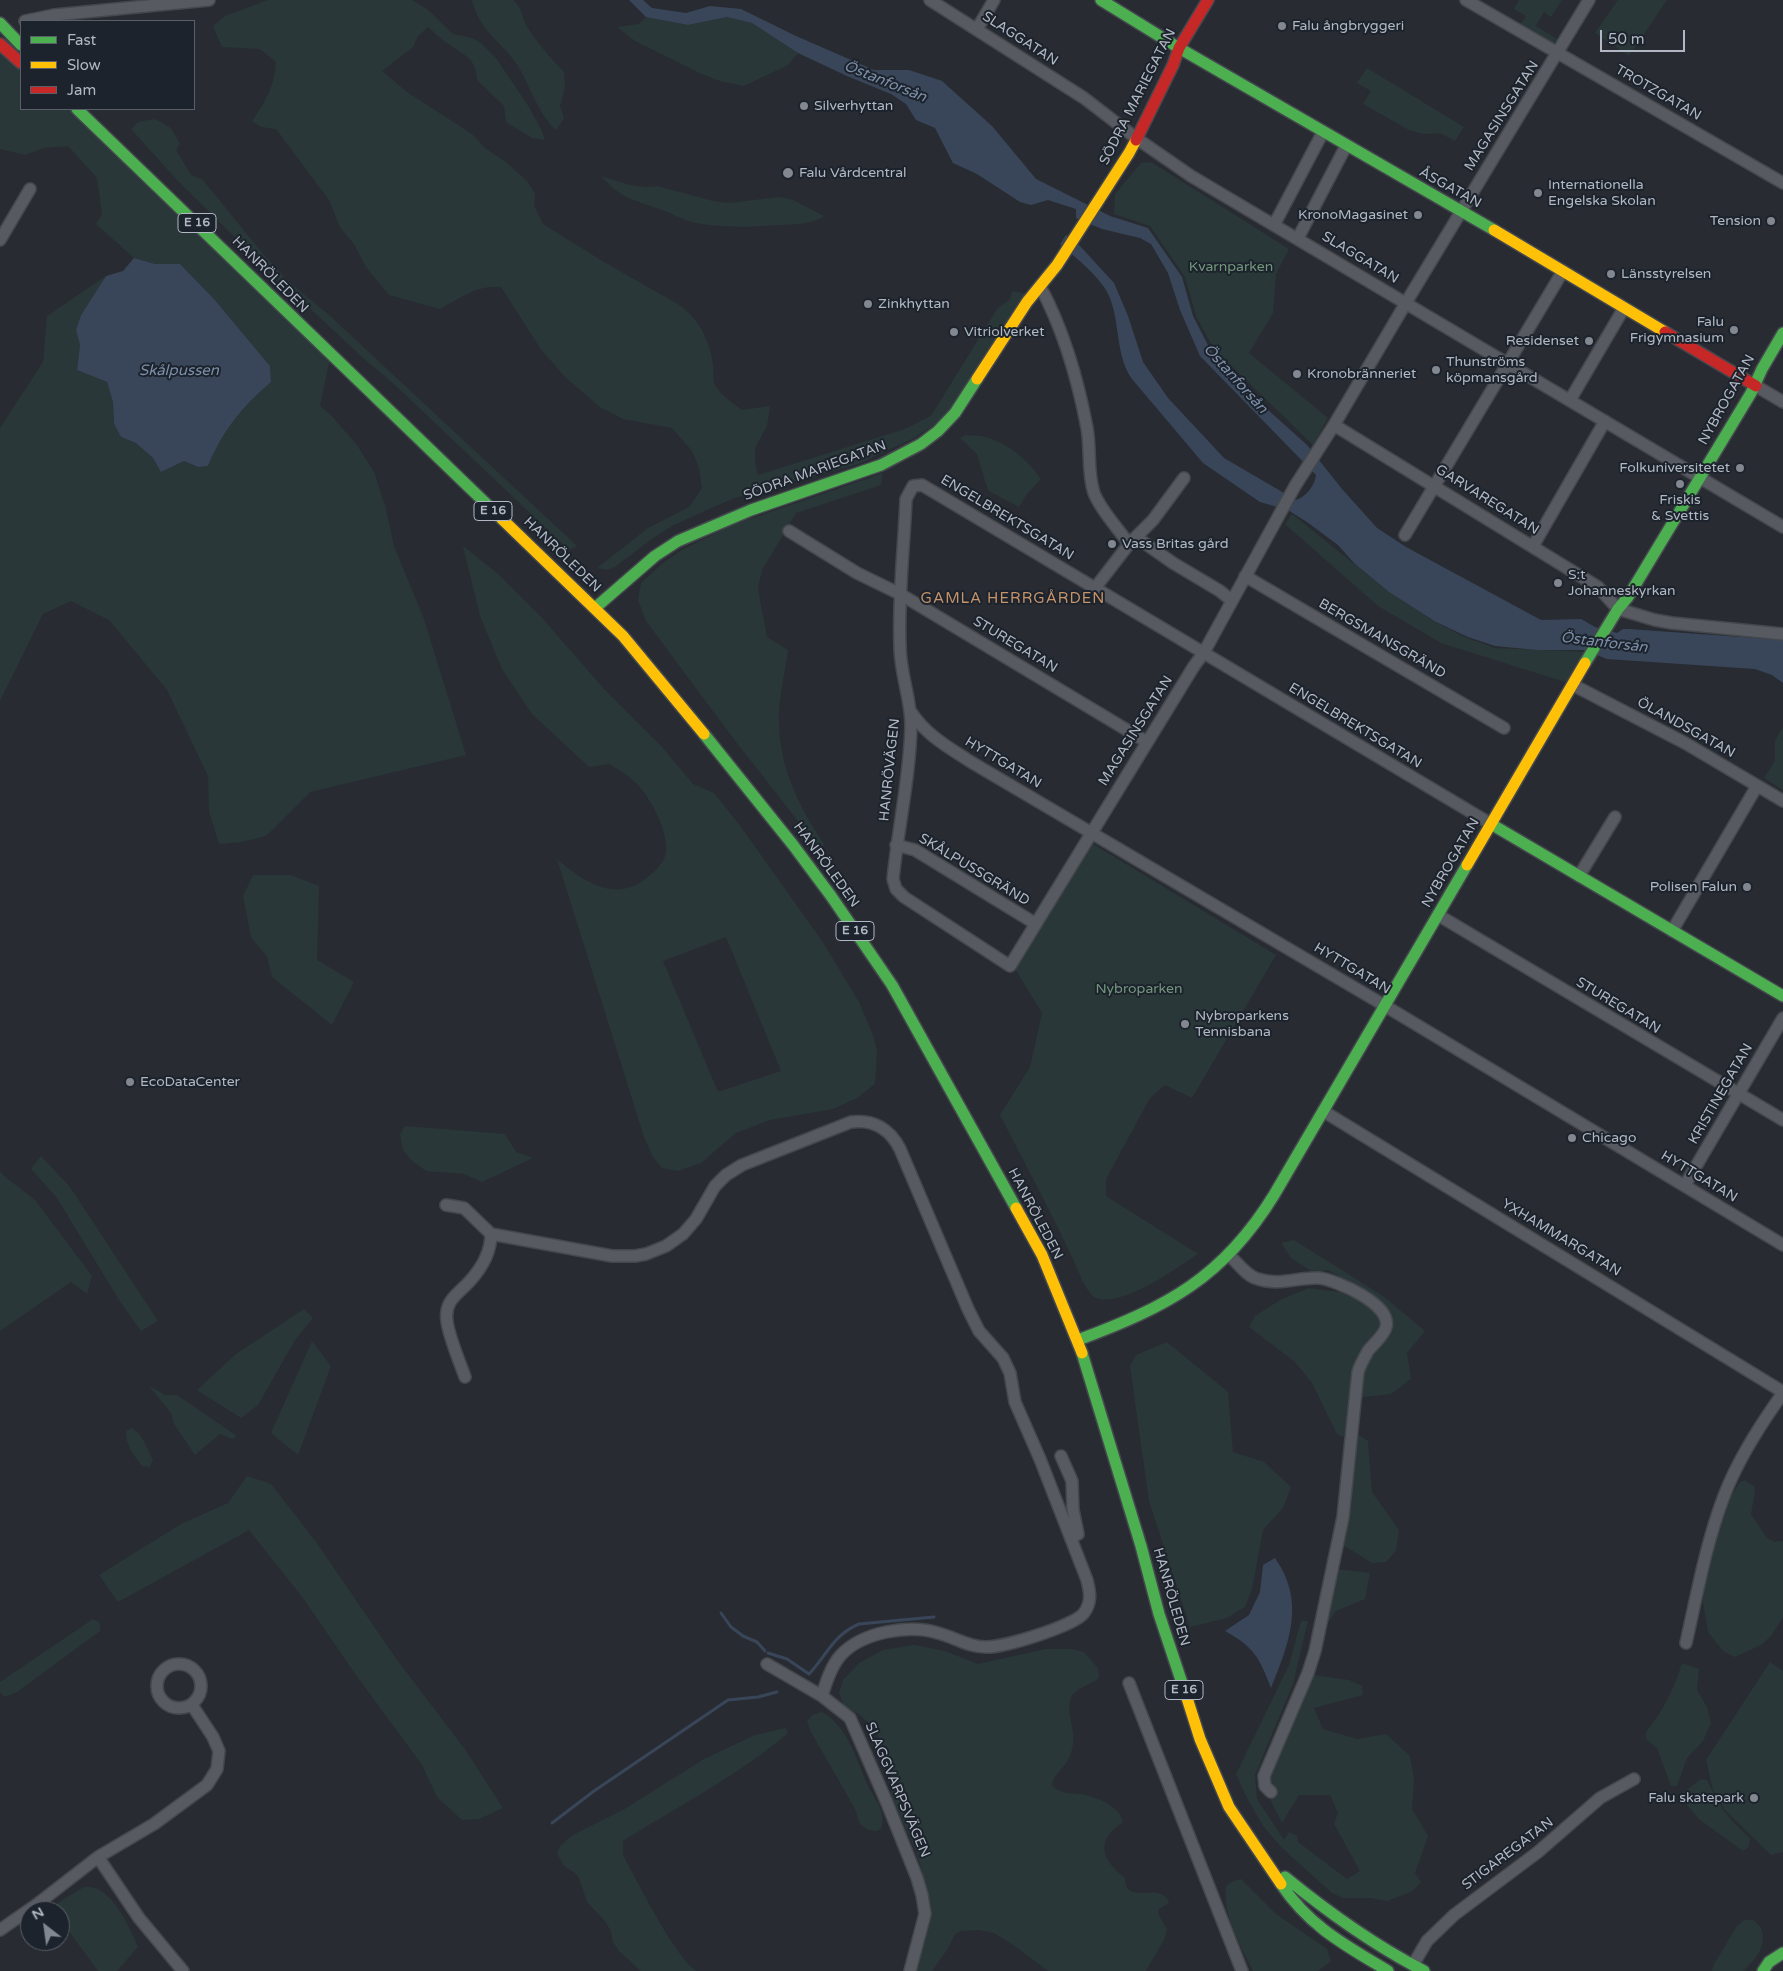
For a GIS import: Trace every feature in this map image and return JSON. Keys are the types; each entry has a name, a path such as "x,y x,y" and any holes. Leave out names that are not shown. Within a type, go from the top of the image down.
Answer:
{"main road":[{"name":"ÅSGATAN","path":"1101,0 1179,48 1461,211 1756,386"},
{"name":"SÖDRA MARIEGATAN","path":"595,608 655,556 678,541 751,510 881,465 921,444 955,413 1022,309 1065,253 1129,153 1174,62 1179,48 1208,0"},
{"path":"2,25 20,44"},
{"path":"0,44 20,62"},
{"name":"HANRÖLEDEN","path":"78,110 229,254 314,340 595,608 652,669 793,845 831,896 892,985 1042,1255 1078,1340 1159,1614 1200,1739 1229,1807 1295,1904 1311,1920 1335,1939 1388,1971"},
{"name":"NYBROGATAN","path":"1078,1340 1157,1308 1193,1285 1242,1242 1266,1208 1572,685 1618,609 1628,597 1756,386 1762,369 1783,333"},
{"name":"ENGELBREKTSGATAN","path":"1491,824 1783,996"},
{"name":"HANRÖLEDEN","path":"1266,1861 1333,1916 1412,1968 1424,1971"},
{"path":"1763,1970 1783,1952"}],"street":[{"path":"30,20 54,15 209,0"},
{"name":"SLAGGATAN","path":"930,0 1084,98 1136,138 1192,176 1700,477 1781,522"},
{"path":"977,30 994,0"},
{"name":"TROTZGATAN","path":"1466,0 1783,183"},
{"name":"MAGASINSGATAN","path":"1010,966 1203,654 1291,493 1334,425 1405,303 1589,0"},
{"path":"2,25 20,22"},
{"path":"1274,224 1323,132"},
{"path":"1295,237 1346,146"},
{"path":"0,240 30,189"},
{"path":"1405,534 1563,271"},
{"path":"1040,286 1049,303 1079,395 1087,431 1090,476 1094,492 1100,504 1133,540 1220,591 1231,600"},
{"path":"1570,400 1624,308"},
{"path":"1570,400 1624,308"},
{"name":"ÅSGATAN","path":"1756,386 1783,402"},
{"path":"1533,546 1605,421"},
{"name":"GARVAREGATAN","path":"1334,425 1598,587 1618,609"},
{"path":"1095,588 1133,540 1153,520 1184,478"},
{"name":"ENGELBREKTSGATAN","path":"911,487 922,485 1491,824"},
{"name":"HANRÖVÄGEN","path":"911,487 906,498 900,594 900,660 911,712 908,762 893,879 899,893 1010,966"},
{"name":"STUREGATAN","path":"789,531 857,573 900,594 1147,742"},
{"name":"BERGSMANSGRÄND","path":"1245,576 1504,728"},
{"path":"1618,609 1654,620 1672,623 1783,634"},
{"name":"ÖLANDSGATAN","path":"1572,685 1685,743 1783,801"},
{"name":"HYTTGATAN","path":"911,712 921,725 940,743 1385,1006 1783,1245"},
{"path":"1672,931 1758,786"},
{"path":"1579,876 1615,818"},
{"name":"SKÅLPUSSGRÄND","path":"896,845 915,850 1036,924"},
{"name":"STUREGATAN","path":"1438,915 1783,1120"},
{"name":"KRISTINEGATAN","path":"1685,1185 1783,1018"},
{"name":"YXHAMMARGATAN","path":"1323,1111 1783,1393"},
{"path":"446,1205 464,1208 491,1234 612,1256 646,1254 666,1246 683,1234 696,1219 715,1186 734,1169 844,1124 859,1121 870,1122 892,1135 900,1149 979,1331 1006,1363 1010,1373 1015,1402 1071,1538 1090,1598 1088,1606 1080,1618 1053,1630 993,1647 979,1647 938,1632 917,1629 903,1630 858,1641 841,1655 827,1678 822,1696"},
{"path":"465,1377 446,1320 450,1302 455,1294 469,1283 481,1266 491,1246 491,1234"},
{"path":"1229,1255 1248,1274 1258,1280 1275,1282 1322,1279 1348,1289 1369,1299 1379,1307 1386,1322 1384,1331 1367,1352 1358,1372 1343,1516 1338,1541 1311,1665 1264,1776 1265,1786 1271,1792"},
{"path":"1686,1643 1714,1525 1724,1495 1748,1447 1783,1393"},
{"path":"1062,1456 1072,1481 1073,1510 1078,1534 1071,1538"},
{"path":"181,1664 194,1669 198,1674 202,1687 197,1700 192,1705 178,1709 171,1708 160,1699 156,1685 158,1678 167,1667 181,1664"},
{"name":"SLAGGVARPSVÄGEN","path":"767,1664 822,1696 850,1718 917,1878 925,1914 910,1971"},
{"path":"1129,1683 1242,1971"},
{"path":"0,1930 98,1857 154,1824 201,1791 212,1778 219,1759 217,1743 192,1705"},
{"name":"STIGAREGATAN","path":"1412,1968 1427,1941 1454,1915 1538,1852 1600,1798 1634,1779"},
{"path":"98,1857 139,1918 183,1971"}],"green space":[{"path":"268,0 412,0 427,9 453,34 472,38 481,43 496,58 529,107 545,140 532,138 506,122 504,106 477,80 475,67 469,59 428,27 418,36 413,47 382,71 407,92 472,134 485,148 506,162 528,182 535,194 534,206 543,224 604,262 676,303 690,315 701,329 709,345 716,387 726,398 742,410 770,406 767,426 755,448 758,475 905,429 931,416 997,309 1010,299 1012,291 1027,294 954,405 937,423 914,438 858,464 735,498 674,525 653,538 615,567 606,570 597,568 648,528 689,507 702,488 699,468 692,451 672,428 623,419 600,407 565,377 540,348 501,287 476,290 440,309 389,295 366,267 354,244 341,229 329,200 276,129 261,127 252,121 274,79 276,62 260,49 222,47 213,26 225,16"},
{"path":"472,0 513,0 519,6 526,25 534,38 564,72 565,88 560,106 564,118 556,130 539,107 516,63 485,28 475,11"},
{"path":"1519,0 1562,0 1551,17 1544,12 1536,26 1557,39 1553,44 1520,25 1526,16 1514,9"},
{"path":"1618,0 1667,0 1629,56 1595,33"},
{"path":"646,17 688,25 727,17 752,23 798,53 788,65 744,86 720,81 635,41 617,27 639,24"},
{"path":"0,39 20,59 20,110 73,110 330,358 320,406 330,414 357,445 374,472 386,509 394,546 424,619 466,755 310,792 266,836 241,842 219,844 209,811 208,776 167,690 109,620 71,601 43,614 0,701 0,428 43,362 47,316 106,276 81,315 76,330 80,345 77,370 107,382 113,402 114,424 121,437 136,443 153,458 161,472 184,461 198,467 208,466 220,441 234,420 271,382 270,366 214,299 180,264 155,264 134,258 96,224 102,214 97,178 68,146 44,148 25,155 0,149"},
{"path":"1367,68 1464,127 1455,141 1440,133 1423,134 1409,130 1363,104 1371,91 1357,83"},
{"path":"155,119 171,128 180,144 176,150 191,175 202,179 264,255 289,282 328,314 577,546 569,550 396,386 362,357 255,257 177,180 131,129 138,122"},
{"name":"Kvarnparken","path":"1151,162 1289,249 1276,274 1273,313 1249,353 1328,418 1313,445 1214,349 1196,316 1185,277 1150,226 1114,214 1115,194 1141,163"},
{"path":"601,176 630,185 657,186 713,201 729,203 779,197 793,200 824,216 808,223 797,224 735,226 701,224 688,221 621,194"},
{"path":"966,435 985,437 1002,443 1024,459 1041,479 1027,494 1019,507 989,491 977,454 960,438"},
{"path":"883,473 881,485 796,513 762,570 758,589 767,637 788,650 780,705 780,739 792,786 815,831 824,844 820,849 736,742 646,621 638,600 641,583 663,563 682,550 730,526"},
{"path":"1292,514 1389,592 1437,623 1467,638 1495,648 1588,652 1565,682 1441,643 1378,606 1285,524"},
{"path":"463,546 497,573 543,619 605,690 662,747 693,784 714,793 741,827 822,941 859,1002 873,1035 877,1051 875,1084 857,1098 833,1109 770,1120 736,1133 701,1163 678,1171 662,1168 653,1157 644,1137 557,859 589,882 601,887 624,889 636,885 648,877 663,860 666,853 666,845 662,826 648,798 634,781 609,764 589,767 532,714 502,669 480,616","holes":["726,937 781,1071 718,1092 663,961"]},
{"path":"1783,727 1783,790 1764,778 1775,761 1775,741"},
{"name":"Nybroparken","path":"1093,844 1276,955 1192,1098 1165,1085 1150,1098 1106,1179 1106,1196 1198,1254 1151,1284 1137,1291 1111,1299 1094,1297 1086,1287 1000,1115 1030,1067 1042,1013 1014,967"},
{"path":"253,875 291,875 319,886 317,960 354,982 332,1025 272,977 267,957 251,937 243,896"},
{"path":"405,1126 505,1134 516,1152 533,1158 482,1182 464,1174 426,1171 411,1160 403,1150 400,1134"},
{"path":"41,1156 70,1187 158,1321 141,1331 119,1300 57,1198 31,1169"},
{"path":"0,1171 35,1200 92,1276 87,1294 71,1282 0,1331"},
{"path":"1294,1240 1383,1296 1425,1331 1407,1353 1411,1379 1391,1394 1363,1397 1343,1437 1337,1434 1312,1383 1295,1362 1249,1327 1255,1316 1280,1300 1309,1288 1339,1292 1339,1276 1328,1270 1314,1273 1291,1258 1281,1243"},
{"path":"304,1309 313,1318 295,1340 258,1405 241,1418 197,1390 236,1354"},
{"path":"312,1341 331,1366 298,1455 271,1433"},
{"path":"1167,1342 1228,1392 1233,1452 1264,1462 1291,1487 1283,1508 1263,1530 1252,1589 1245,1607 1227,1618 1190,1627 1149,1501 1130,1366 1136,1355"},
{"path":"149,1386 165,1395 177,1395 237,1436 233,1439 220,1434 195,1455 174,1424 171,1413"},
{"path":"132,1428 142,1438 153,1460 150,1467 142,1466 133,1454 126,1436 126,1431"},
{"path":"1357,1434 1368,1441 1372,1492 1399,1530 1396,1551 1386,1562 1372,1563 1340,1543"},
{"path":"247,1476 271,1484 316,1542 397,1660 464,1748 503,1808 479,1819 462,1820 437,1797 422,1765 356,1675 303,1598 249,1530 118,1602 99,1575 181,1524 228,1503"},
{"path":"1745,1480 1754,1486 1755,1492 1751,1514 1767,1538 1775,1542 1783,1541 1783,1617 1771,1636 1761,1645 1735,1657 1723,1651 1708,1632 1702,1596 1725,1506 1739,1483"},
{"path":"1337,1569 1370,1573 1365,1599 1336,1611 1326,1625"},
{"path":"93,1619 100,1623 100,1631 17,1692 4,1697 0,1692 0,1682"},
{"path":"1301,1621 1308,1621 1293,1684 1255,1775 1257,1799 1284,1840 1289,1832 1297,1836 1298,1842 1347,1879 1360,1871 1334,1824 1338,1813 1330,1795 1299,1795 1282,1823 1268,1795 1267,1778 1314,1675 1349,1680 1362,1686 1363,1695 1314,1708 1323,1729 1357,1739 1386,1734 1410,1756 1414,1779 1412,1809 1428,1836 1415,1873 1421,1882 1411,1892 1387,1901 1370,1898 1343,1898 1332,1893 1282,1848 1263,1826 1236,1774 1289,1665"},
{"path":"914,1645 945,1651 978,1664 1046,1649 1071,1649 1084,1652 1098,1668 1099,1678 1080,1689 1071,1698 1069,1709 1074,1738 1072,1749 1070,1756 1056,1775 1052,1785 1059,1791 1086,1795 1097,1799 1109,1804 1118,1812 1123,1822 1108,1836 1104,1850 1106,1857 1125,1878 1127,1887 1131,1891 1137,1893 1159,1893 1165,1896 1169,1903 1159,1909 1158,1913 1167,1930 1164,1940 1146,1971 1048,1971 994,1933 979,1930 961,1931 955,1934 947,1950 932,1971 917,1971 931,1916 930,1899 916,1851 892,1798 891,1772 884,1749 875,1729 860,1715 844,1706 839,1693 843,1680 859,1663 883,1650"},
{"path":"1770,1662 1783,1671 1783,1852 1771,1855 1725,1810 1713,1790 1706,1760"},
{"path":"1682,1663 1699,1669 1697,1690 1707,1707 1711,1723 1703,1741 1687,1758 1677,1786 1671,1786 1657,1748 1646,1739 1646,1732 1667,1699"},
{"path":"822,1712 839,1726 851,1745 868,1786 881,1810 881,1829 876,1831 868,1830 860,1824 854,1807 811,1732 807,1721 812,1715"},
{"path":"786,1728 788,1733 749,1763 623,1841 623,1855 657,1918 679,1952 697,1971 641,1971 619,1951 613,1942 611,1931 605,1921 587,1902 579,1878 564,1866 557,1853 560,1846 573,1835 623,1810 704,1759 755,1735"},
{"path":"1701,1779 1707,1780 1725,1812 1750,1838 1749,1847 1743,1851 1700,1820 1687,1805 1684,1792"},
{"path":"1241,1879 1276,1914 1327,1949 1331,1961 1318,1971 1253,1971 1238,1941 1227,1908 1226,1886"},
{"path":"84,1887 94,1888 103,1892 118,1908 130,1928 138,1947 117,1971 98,1971 70,1933 70,1901 61,1901"},
{"path":"1744,1920 1753,1920 1759,1926 1762,1933 1762,1947 1758,1954 1743,1971 1712,1971 1714,1964 1737,1926"}],"water":[{"name":"Östanforsån","path":"629,0 643,0 652,8 686,13 710,6 741,9 796,36 874,70 909,70 942,81 992,126 1036,179 1110,216 1148,228 1182,277 1193,316 1211,351 1267,409 1307,445 1342,489 1377,528 1406,547 1541,620 1581,619 1595,627 1617,633 1623,629 1629,629 1783,640 1783,683 1772,675 1755,669 1607,659 1585,650 1537,650 1495,646 1468,637 1436,622 1389,592 1355,564 1338,545 1307,522 1288,510 1260,502 1203,463 1132,379 1123,361 1110,298 1095,276 1060,244 1066,235 1080,246 1114,283 1128,316 1143,362 1168,398 1224,458 1296,500 1312,487 1316,475 1200,356 1180,310 1168,273 1151,244 1140,238 1102,229 1076,218 1076,209 1048,200 1031,205 1020,202 977,174 953,163 935,128 916,120 906,104 891,94 798,53 752,23 727,17 688,25 646,17"},
{"name":"Skålpussen","path":"134,258 155,264 180,264 214,299 270,366 271,382 234,420 220,441 208,466 198,467 184,461 161,472 153,458 136,443 121,437 114,424 113,402 107,382 77,370 80,345 76,330 81,315 106,276 123,271"},
{"path":"1275,1558 1284,1574 1290,1591 1292,1607 1291,1623 1284,1655 1271,1688 1263,1668 1254,1654 1243,1642 1225,1631 1249,1615 1260,1592 1263,1565"}],"waterway":[{"path":"721,1613 731,1627 743,1636 757,1642 765,1651"},
{"path":"768,1653 787,1659 809,1674 836,1640 859,1624 934,1617"},
{"path":"552,1823 594,1791 728,1700 758,1697 777,1692"}],"traffic: fast":[{"path":"1101,0 1179,48 1494,230"},
{"path":"0,23 20,44"},
{"path":"78,110 502,519"},
{"path":"1585,663 1618,609 1628,597 1751,393 1762,369 1783,333"},
{"path":"595,608 655,556 678,541 751,510 881,465 921,444 938,431 955,413 977,379"},
{"path":"704,734 793,845 831,896 892,985 1016,1208"},
{"path":"1491,824 1783,996"},
{"path":"1078,1340 1110,1328 1166,1302 1213,1269 1255,1224 1274,1195 1467,865"},
{"path":"1082,1353 1141,1546 1159,1614 1187,1698"},
{"path":"1285,1877 1352,1928 1424,1971"},
{"path":"1281,1884 1292,1899 1316,1924 1388,1971"},
{"path":"1763,1971 1769,1962 1783,1953"}],"traffic: slow":[{"path":"977,379 1027,302 1057,265 1136,140"},
{"path":"1494,230 1665,332"},
{"path":"502,519 623,636 704,734"},
{"path":"1467,865 1585,663"},
{"path":"1016,1208 1042,1255 1082,1353"},
{"path":"1187,1698 1200,1739 1229,1807 1281,1884"}],"traffic: jam":[{"path":"1136,140 1173,65 1179,48 1208,0"},
{"path":"0,44 20,62"},
{"path":"1665,332 1756,386"}],"place":[{"name":"Falu ångbryggeri","path":"1282,26"},
{"name":"Silverhyttan","path":"804,106"},
{"name":"Falu Vårdcentral","path":"788,173"},
{"name":"Internationella Engelska Skolan","path":"1538,193"},
{"name":"KronoMagasinet","path":"1418,215"},
{"name":"Tension","path":"1771,221"},
{"name":"Länsstyrelsen","path":"1611,274"},
{"name":"Zinkhyttan","path":"868,304"},
{"name":"Falu Frigymnasium","path":"1734,330"},
{"name":"Vitriolverket","path":"954,332"},
{"name":"Residenset","path":"1589,341"},
{"name":"Thunströms köpmansgård","path":"1436,370"},
{"name":"Kronobränneriet","path":"1297,374"},
{"name":"Folkuniversitetet","path":"1740,468"},
{"name":"Friskis & Svettis","path":"1680,484"},
{"name":"Vass Britas gård","path":"1112,544"},
{"name":"S:t Johanneskyrkan","path":"1558,583"},
{"name":"Polisen Falun","path":"1747,887"},
{"name":"Nybroparkens Tennisbana","path":"1185,1024"},
{"name":"EcoDataCenter","path":"130,1082"},
{"name":"Chicago","path":"1572,1138"},
{"name":"Falu skatepark","path":"1754,1798"}],"district":[{"name":"GAMLA HERRGÅRDEN","path":"1013,599"}]}
